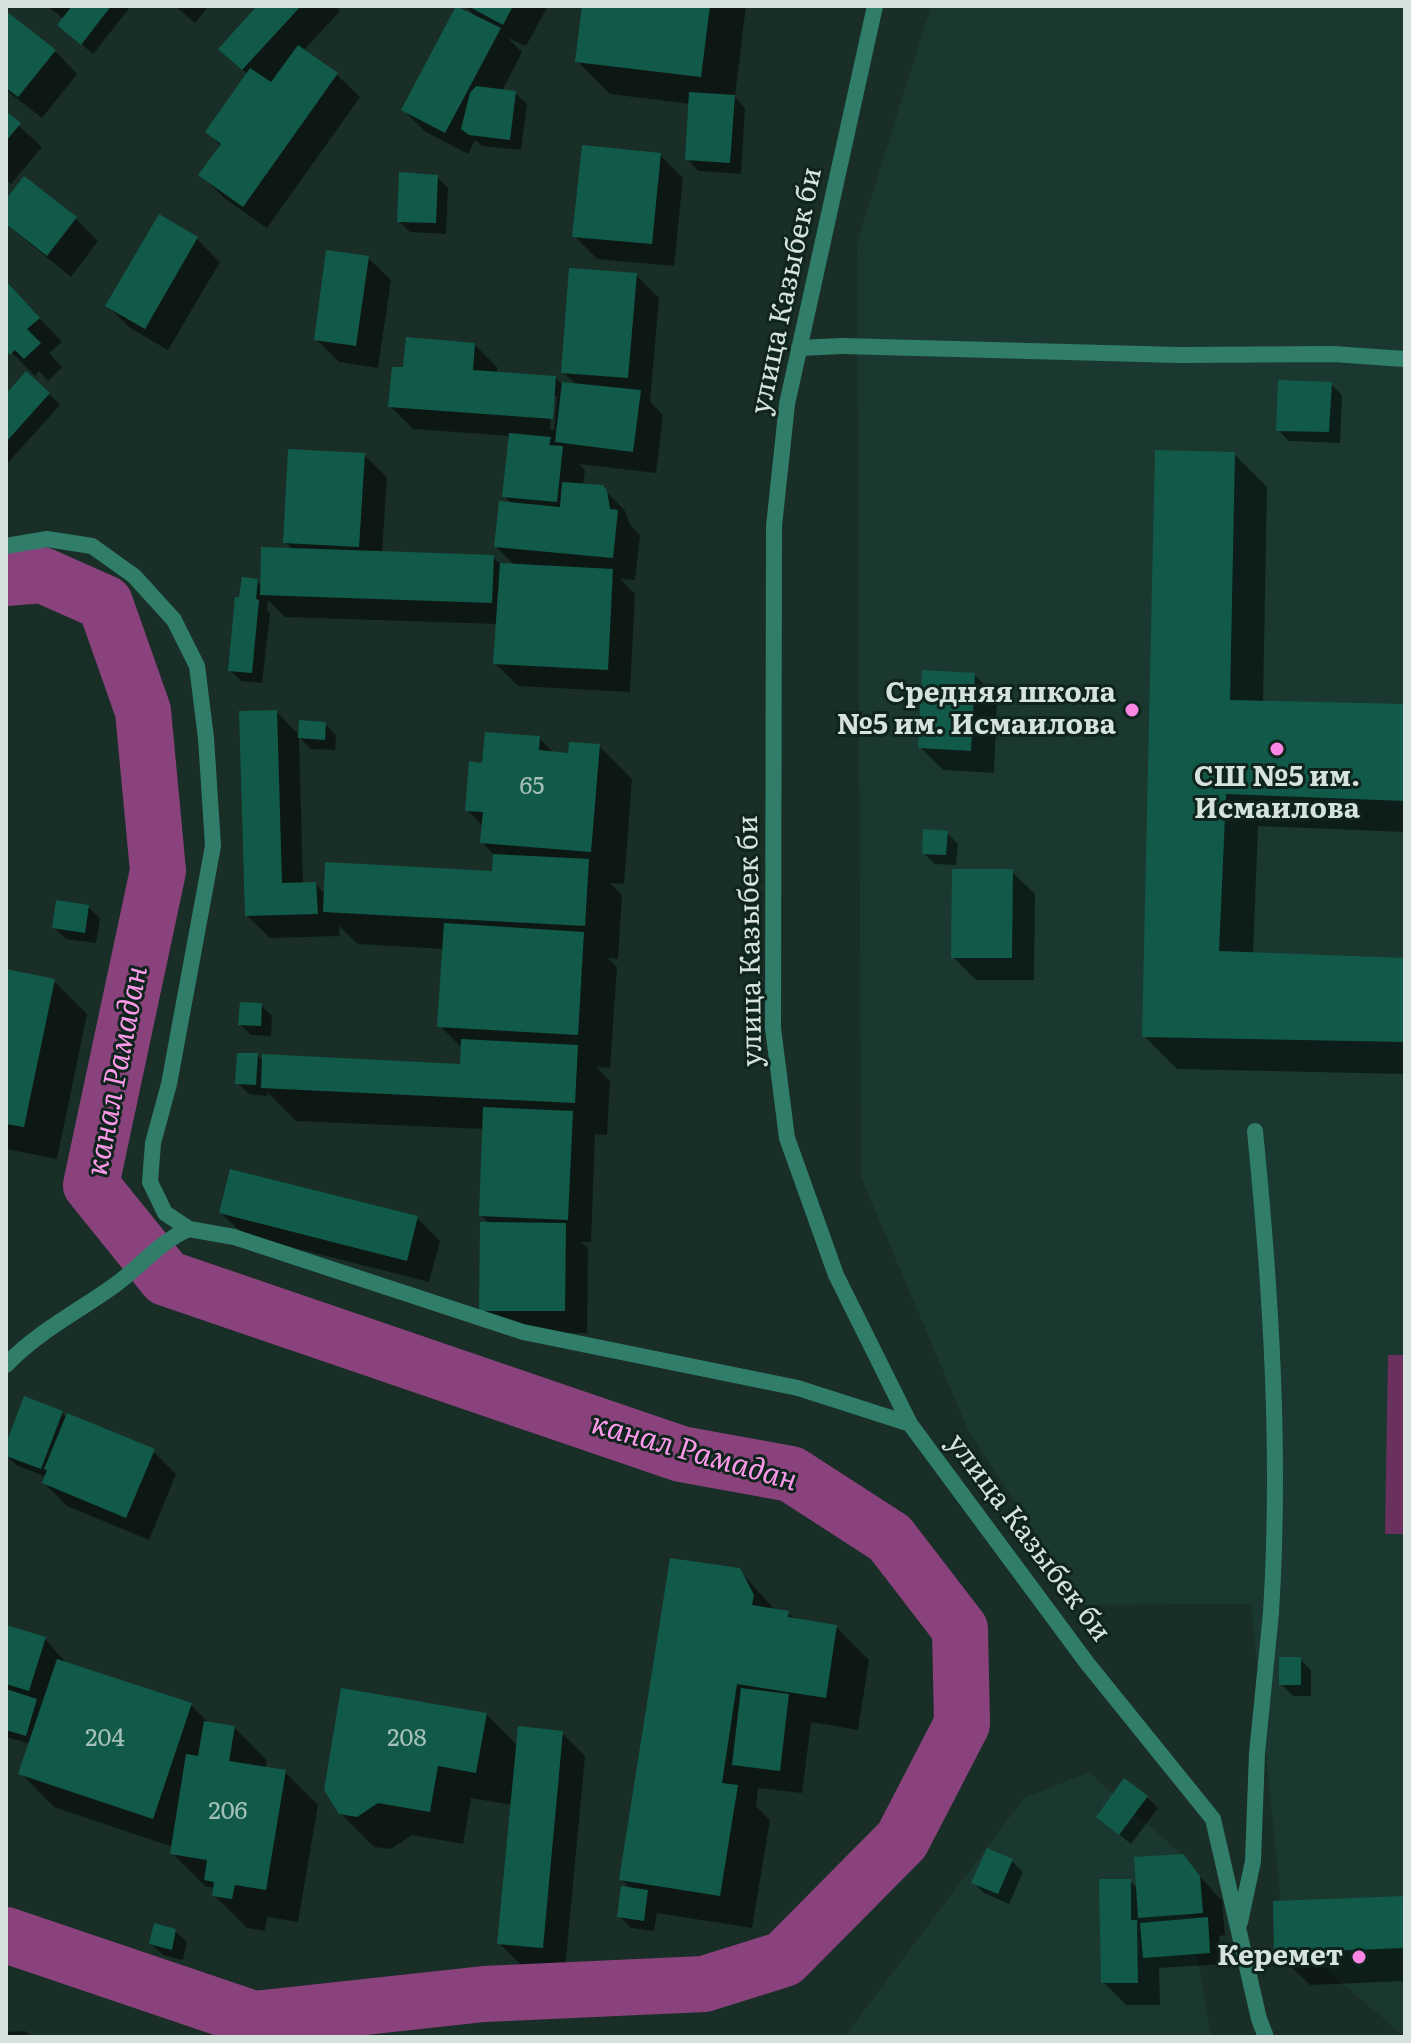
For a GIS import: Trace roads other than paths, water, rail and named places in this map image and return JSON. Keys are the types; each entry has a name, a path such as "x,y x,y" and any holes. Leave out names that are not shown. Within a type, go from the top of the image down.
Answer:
{"street":[{"name":"улица Казыбек би","path":"875,6 787,404 774,526 773,1028 787,1138 836,1275 910,1424 1087,1663 1213,1819 1259,2019 1266,2037"},
{"path":"799,348 842,346 1164,355 1333,354 1405,359"},
{"path":"6,546 47,539 92,546 134,576 174,620 197,666 206,738 213,846 169,1084 153,1143 150,1182 165,1213 189,1229 234,1237 523,1332 798,1388 910,1424"},
{"path":"1239,1930 1253,1861 1257,1753 1276,1524 1270,1323 1255,1131"},
{"path":"6,1365 23,1347 118,1283 168,1238 189,1229"}],"waterway":[{"name":"канал Рамадан","path":"6,578 42,575 105,603 143,711 158,871 91,1185 166,1278 681,1454 791,1474 890,1538 960,1629 962,1724 902,1840 784,1959 704,1984 484,1994 254,2019 6,1935"}],"place":[{"name":"Средняя школа №5 им. Исмаилова","path":"1132,710"},
{"name":"СШ №5 им. Исмаилова","path":"1277,749"},
{"name":"Керемет","path":"1359,1957"}]}
